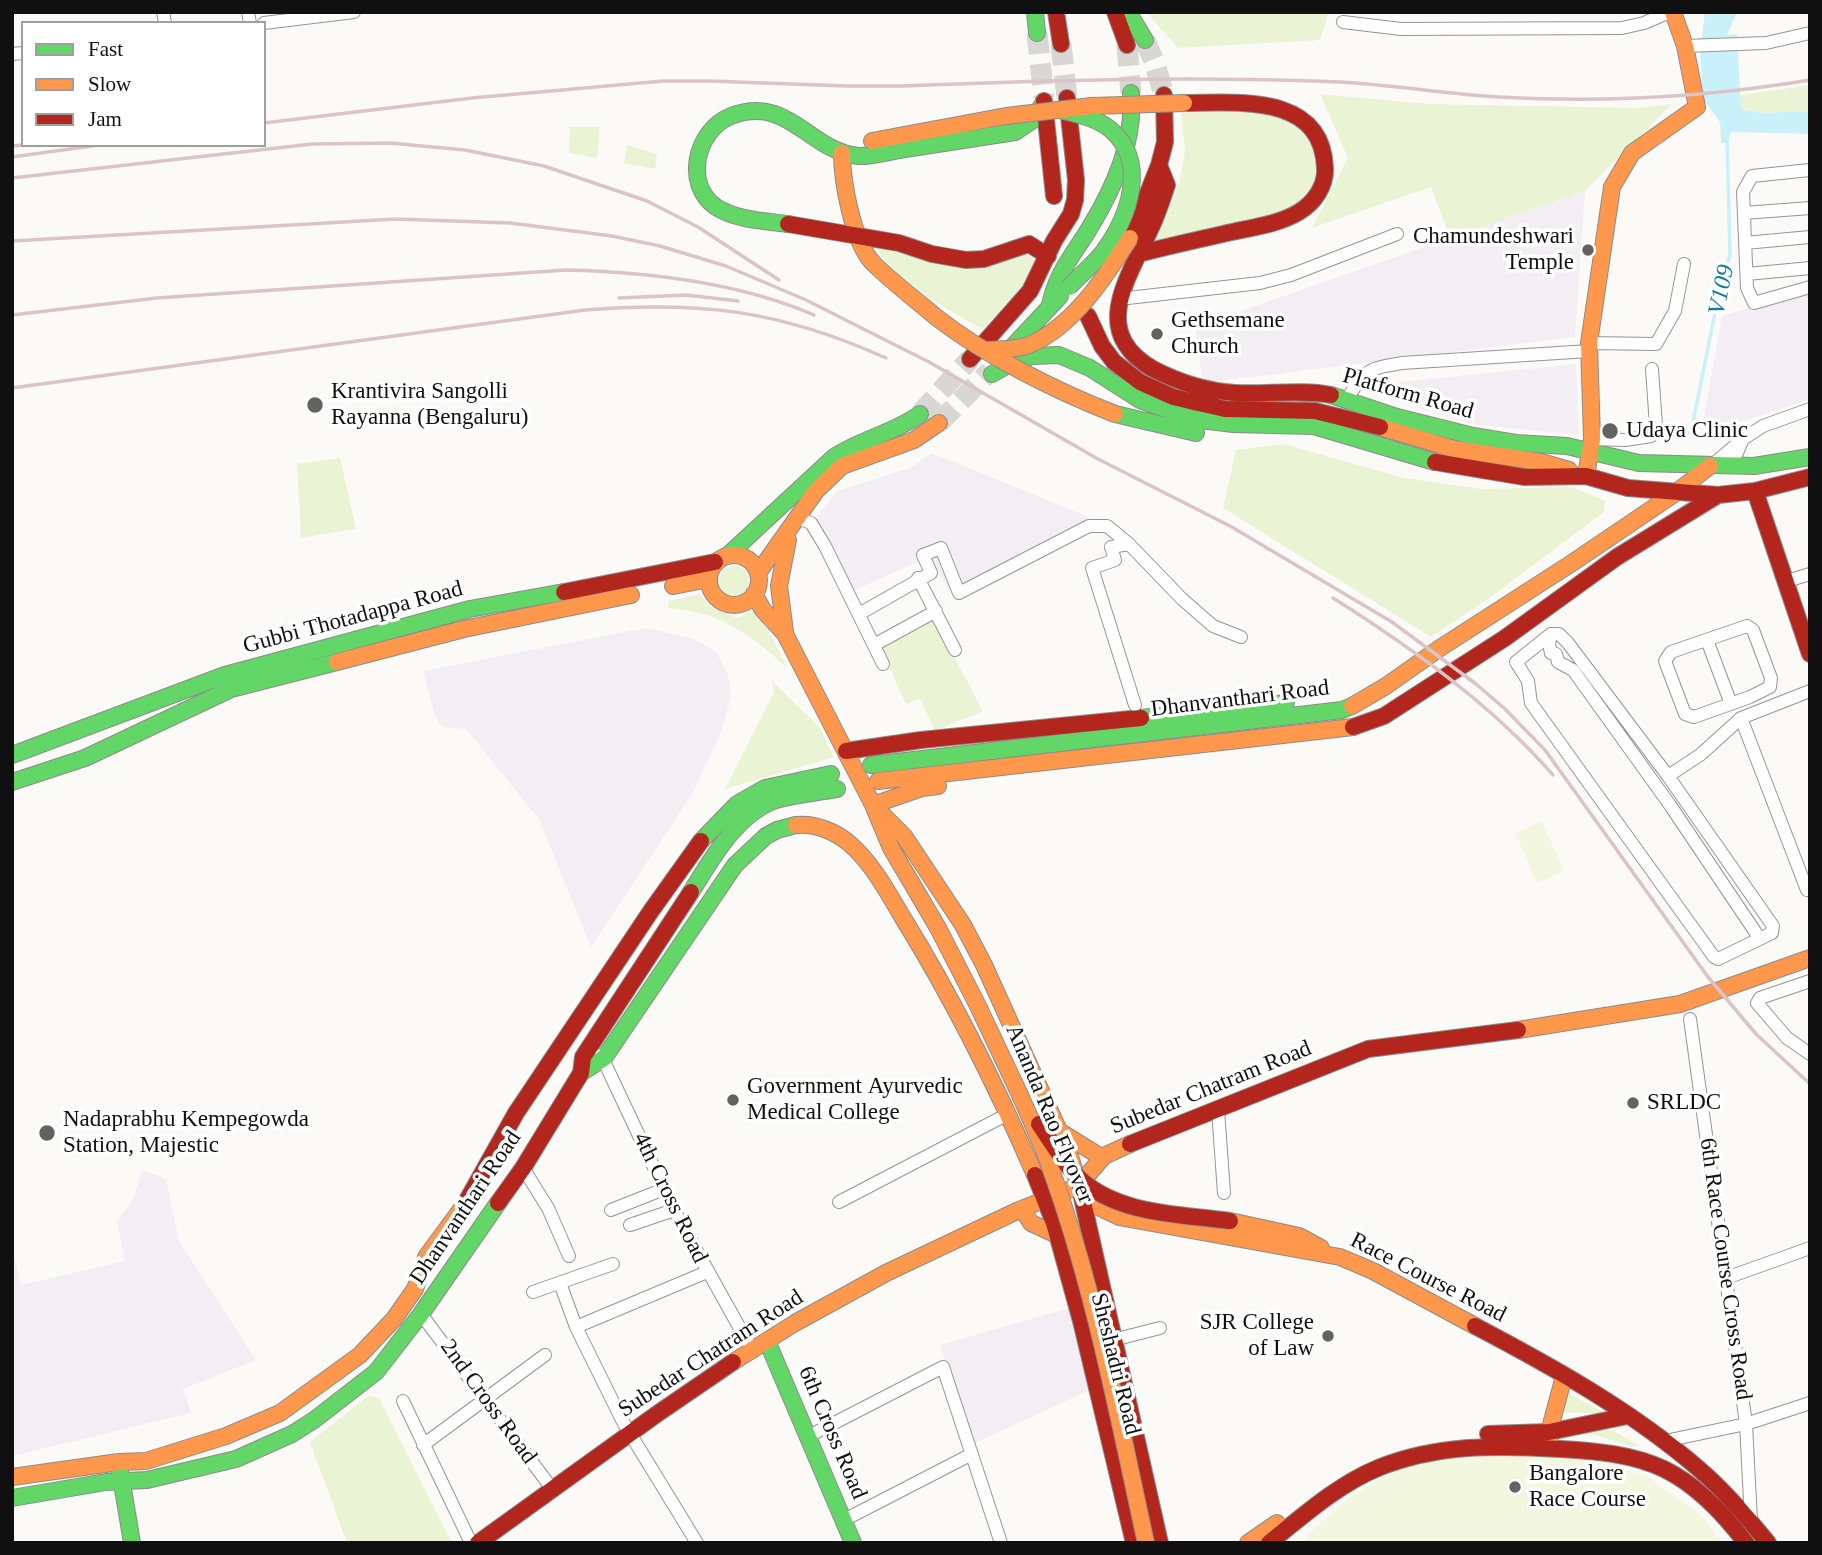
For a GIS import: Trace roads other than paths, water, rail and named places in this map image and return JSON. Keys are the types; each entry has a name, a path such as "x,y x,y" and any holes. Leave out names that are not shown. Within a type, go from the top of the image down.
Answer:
{"main road":[{"path":"1035,12 1037,33"},
{"path":"1056,12 1061,44"},
{"path":"1115,12 1127,45"},
{"path":"1128,12 1145,40"},
{"path":"1586,476 1591,445 1589,347 1612,187 1632,153 1697,107 1685,46 1672,12"},
{"path":"1050,305 1053,286 1062,264 1094,220 1129,142 1133,122 1131,93"},
{"path":"986,350 1028,346 1049,335 1066,321 1130,239 1159,165 1165,142 1164,95"},
{"path":"846,147 850,155 874,154 1015,132 1025,128 1038,115 1044,100 1054,196"},
{"path":"1063,104 1091,116 1115,132 1129,154 1133,167 1131,193 1112,237 1097,258 1050,305 991,372 1032,356 1059,355 1090,368 1128,393 1159,408 1193,419 1253,425 1314,426 1440,464 1492,473 1524,477 1586,476 1616,496 1626,513 1623,546 1617,557"},
{"path":"970,359 1030,291 1071,214 1076,180 1063,104"},
{"path":"1048,256 1029,244 984,259 966,260 932,254 899,243 724,212 715,207 702,187 698,170 699,146 708,131 730,115 751,111 781,114 814,134 846,147 1063,104 1264,105 1294,112 1306,120 1315,131 1325,159 1323,184 1302,211 1282,220 1138,254"},
{"path":"846,147 842,171 859,237 871,261 952,330 1056,390 1115,414 1194,433 1228,436 1246,434 1253,425"},
{"name":"Platform Road","path":"1159,165 1167,185 1151,229 1127,275 1119,299 1118,322 1125,345 1140,361 1172,379 1210,390 1234,393 1324,394 1348,399 1397,417 1473,436 1516,443 1591,445 1639,463 1731,467 1777,464 1810,457"},
{"path":"1088,316 1104,349 1125,373 1139,383 1202,405 1240,410 1317,412 1358,421 1432,444 1550,463 1628,488 1718,495 1755,491 1810,477"},
{"path":"721,559 743,556 755,566 758,588 741,604 724,603 717,598 710,585 709,579 721,559 811,475 845,449 899,428 920,414"},
{"path":"758,573 816,491 842,466 914,440 939,423"},
{"name":"Dhanvanthari Road","path":"871,765 1342,710 1368,700 1451,640 1487,620 1626,513 1680,492 1710,466"},
{"path":"1718,495 1731,467"},
{"path":"1755,491 1808,644"},
{"name":"Dhanvanthari Road","path":"873,793 1346,729 1384,716 1505,638 1617,557 1718,495"},
{"path":"785,634 779,604 778,575 799,516"},
{"name":"Gubbi Thotadappa Road","path":"12,755 225,675 470,609 626,581 721,559"},
{"name":"Gubbi Thotadappa Road","path":"12,782 85,758 231,690 464,629 709,579"},
{"path":"754,594 785,634 846,751 963,925 984,965 1069,1153 1079,1186 1160,1543"},
{"path":"846,751 921,740 1335,698 1397,681"},
{"path":"873,793 1195,759 1322,742 1346,729"},
{"name":"Dhanvanthari Road","path":"12,1477 118,1462 146,1461 186,1450 280,1413 360,1355 394,1319 415,1289 432,1247 463,1207 516,1113 700,842 737,804 765,788 834,781 751,813 710,859 583,1057 581,1073 523,1168 421,1314 376,1372 292,1434 236,1459 147,1479 106,1482 12,1498"},
{"name":"Ananda Rao Flyover","path":"873,793 891,848 935,922 977,1004 1049,1163 1075,1243 1111,1385 1146,1543"},
{"path":"581,1073 604,1058 735,865 753,843 787,825 809,824 832,831 851,845 861,847 873,855 916,917 935,922"},
{"name":"Sheshadri Road","path":"851,845 874,871 925,952 957,1012 1044,1199 1057,1235 1097,1381 1134,1543"},
{"name":"Subedar Chatram Road","path":"478,1543 630,1433 752,1350 843,1296 1022,1209 1079,1186 1101,1157 1368,1049 1562,1024 1680,1004 1810,958"},
{"path":"1020,1096 1071,1169 1103,1194 1136,1207 1230,1221 1299,1236 1327,1252"},
{"path":"1059,1131 1101,1157"},
{"name":"Race Course Road","path":"1079,1186 1090,1203 1119,1217 1327,1252 1420,1297 1564,1376 1665,1441 1701,1470 1751,1520 1768,1543"},
{"path":"1022,1209 1031,1223 1057,1235"},
{"path":"432,1247 455,1266"},
{"name":"6th Cross Road","path":"767,1341 853,1543"},
{"path":"1549,1440 1564,1376"},
{"path":"1549,1440 1627,1416"},
{"path":"1257,1542 1325,1485 1365,1461 1404,1447 1470,1435 1549,1440 1664,1468 1686,1482 1746,1543"},
{"path":"1642,1461 1665,1441"},
{"path":"118,1462 132,1543"}],"street":[{"path":"266,23 354,12"},
{"path":"1343,22 1401,29 1622,28 1672,12"},
{"path":"1685,46 1766,43 1810,33"},
{"path":"1810,170 1752,176 1743,192 1747,288 1754,303 1810,287"},
{"path":"1744,213 1810,208"},
{"path":"1119,299 1260,283 1291,275 1396,234"},
{"path":"1745,243 1810,237"},
{"path":"1348,399 1362,376 1379,367 1589,347 1656,344 1675,311 1684,264"},
{"path":"1747,274 1810,268"},
{"path":"1591,445 1651,436 1656,426 1652,369"},
{"path":"1710,466 1763,426 1810,410"},
{"path":"1731,467 1743,439"},
{"path":"799,516 811,523 825,546 883,664"},
{"path":"859,614 930,573 923,555 941,548 959,593 1089,526 1107,526 1213,626 1241,637"},
{"path":"1129,544 1111,547 1115,560 1092,568 1135,705"},
{"path":"1787,581 1810,573"},
{"path":"918,578 955,650"},
{"path":"874,645 936,611"},
{"path":"1747,626 1753,630 1771,678 1770,687 1694,717 1685,714 1665,661 1671,652 1707,640 1747,626"},
{"path":"1551,634 1551,653 1556,654 1558,662 1573,670 1670,805 1760,939"},
{"path":"1551,634 1559,634 1668,776 1773,926 1772,933 1728,956 1718,959 1714,957 1537,713 1531,703 1528,681 1516,662 1551,634"},
{"path":"1707,640 1731,704"},
{"path":"1668,776 1700,755 1741,718 1810,691"},
{"path":"1750,697 1755,713"},
{"path":"1741,718 1807,890 1810,889"},
{"path":"1810,981 1760,998 1757,1003 1787,1038 1810,1054"},
{"name":"6th Race Course Cross Road","path":"1690,1019 1746,1424 1751,1520"},
{"name":"4th Cross Road","path":"591,1045 604,1058 674,1210 752,1350"},
{"path":"1218,1110 1224,1193"},
{"path":"839,1202 1006,1115"},
{"path":"523,1168 548,1208 569,1256"},
{"path":"611,1210 664,1189"},
{"path":"630,1225 674,1210"},
{"path":"1726,1278 1810,1248"},
{"path":"533,1292 613,1264"},
{"path":"576,1326 707,1272"},
{"path":"560,1283 576,1326 630,1433 696,1543"},
{"name":"2nd Cross Road","path":"421,1314 553,1490"},
{"path":"1113,1340 1160,1328"},
{"path":"424,1445 545,1355"},
{"path":"809,1436 943,1367 1000,1542"},
{"path":"404,1401 471,1543"},
{"path":"1665,1441 1746,1424 1810,1403"},
{"path":"844,1520 972,1454"}],"water":[{"path":"1705,12 1737,12 1727,35 1737,34 1741,109 1760,113 1810,111 1810,134 1731,132 1728,143 1721,143 1720,122 1703,99 1700,52"}],"waterway":[{"name":"V109","path":"1664,440 1691,432 1718,298 1730,254 1727,139"}],"tunnel":[{"path":"1037,33 1044,98"},
{"path":"1145,40 1164,95"},
{"path":"1061,44 1067,98"},
{"path":"1127,45 1131,93"},
{"path":"920,414 970,359"},
{"path":"939,423 990,371"}],"railway":[{"path":"266,123 472,98 663,81 903,86 1122,79 1287,80 1361,83 1499,97 1616,99 1733,91 1810,80"},
{"path":"12,178 312,144 390,143 465,150 544,166 647,201 698,227 779,280"},
{"path":"12,146 21,145"},
{"path":"12,157 84,147"},
{"path":"12,241 396,219 510,223 612,236 660,246 726,266 806,300 929,362 1098,459 1230,526 1392,622 1476,684 1545,750 1708,977 1756,1034 1810,1084"},
{"path":"12,315 157,298 566,270 629,273 692,281 755,294 814,315"},
{"path":"619,298 686,295 738,301"},
{"path":"12,388 585,310 627,308 703,309 774,319 810,329 886,358"},
{"path":"1333,598 1421,657 1477,701 1504,724 1553,775"}],"place":[{"name":"Chamundeshwari Temple","path":"1588,250"},
{"name":"Gethsemane Church","path":"1157,334"},
{"name":"Krantivira Sangolli Rayanna (Bengaluru)","path":"315,405"},
{"name":"Udaya Clinic","path":"1610,431"},
{"name":"Government Ayurvedic Medical College","path":"733,1100"},
{"name":"SRLDC","path":"1633,1103"},
{"name":"Nadaprabhu Kempegowda Station, Majestic","path":"47,1133"},
{"name":"SJR College of Law","path":"1328,1336"},
{"name":"Bangalore Race Course","path":"1515,1487"}]}
